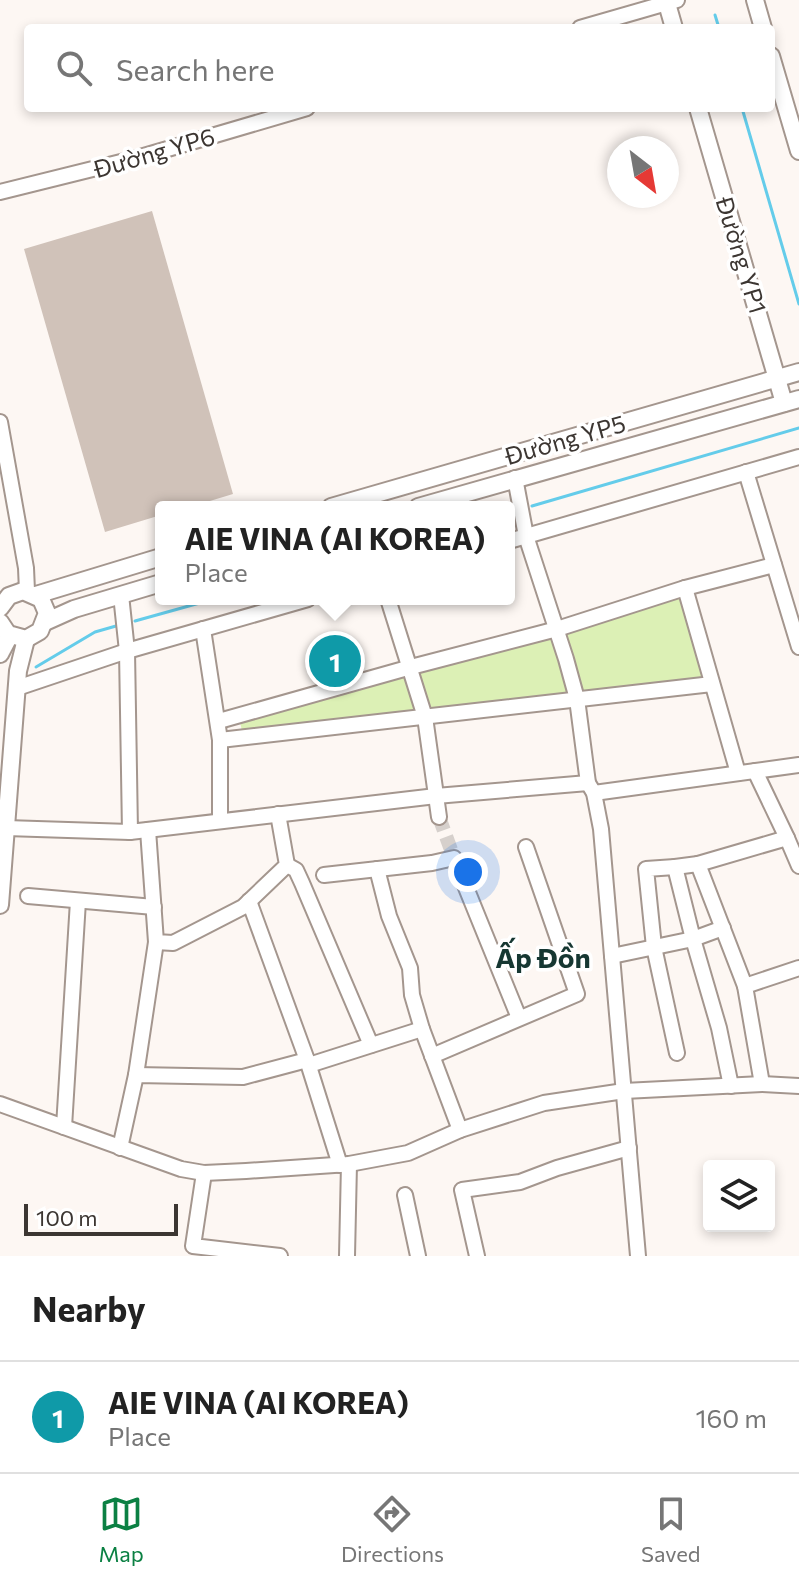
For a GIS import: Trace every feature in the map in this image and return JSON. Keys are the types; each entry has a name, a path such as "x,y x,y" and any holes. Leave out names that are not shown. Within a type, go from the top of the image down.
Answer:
{"main road":[{"path":"755,0 762,24"},
{"path":"670,1 673,24"},
{"path":"775,70 799,151"},
{"name":"Đường YP1","path":"699,112 778,376 792,401"},
{"name":"Đường YP5","path":"352,501 799,372"},
{"name":"Đường YP5","path":"438,501 792,401"},
{"path":"509,455 515,478"},
{"path":"0,608 12,594 32,593 155,559"},
{"path":"45,622 74,609 155,585"},
{"path":"9,633 37,634 45,622 46,610 32,593"},
{"path":"0,654 9,633"},
{"path":"0,905 19,663 9,633"}],"street":[{"path":"593,24 670,1"},
{"name":"Đường YP6","path":"0,192 109,165 293,112"},
{"path":"0,422 32,593"},
{"path":"515,539 799,457"},
{"path":"746,472 799,647"},
{"path":"515,478 526,536 577,699 601,829 638,1256"},
{"path":"219,721 557,629 685,588 774,565"},
{"path":"685,588 738,773"},
{"path":"121,595 127,651 130,832"},
{"path":"17,688 127,651 287,605"},
{"path":"390,605 425,717 439,817"},
{"path":"203,629 219,721 220,821"},
{"path":"220,740 712,684"},
{"path":"6,828 130,832 436,796 591,788 799,765"},
{"path":"755,771 799,866"},
{"path":"278,814 287,865"},
{"path":"120,1148 136,1075 156,942 148,830"},
{"path":"677,1053 654,947 646,869 698,864 787,838"},
{"path":"432,1056 577,994 526,847"},
{"path":"324,875 454,858 519,1018"},
{"path":"698,864 745,986 762,1084"},
{"path":"156,942 173,943 249,901 287,865"},
{"path":"287,865 296,870 371,1045"},
{"path":"675,867 719,1028 731,1086"},
{"path":"377,869 389,916 410,968 412,995 422,1029 460,1130"},
{"path":"28,896 154,907"},
{"path":"64,1127 78,901"},
{"path":"249,901 344,1164 347,1256"},
{"path":"612,956 693,939 723,928"},
{"path":"745,986 799,968"},
{"path":"136,1075 243,1077 422,1029"},
{"path":"0,1104 181,1169 204,1173 344,1164 408,1153 460,1130 544,1103 624,1091 762,1084 799,1086"},
{"path":"477,1256 462,1190 520,1182 629,1148"},
{"path":"204,1173 193,1246 280,1256"},
{"path":"405,1195 418,1256"}],"green space":[{"path":"673,596 682,599 704,670 700,678 242,731 240,722"}],"building":[{"path":"152,211 233,494 210,501 155,501 155,517 105,532 24,249"}],"waterway":[{"path":"715,15 718,24"},
{"path":"743,112 799,304"},
{"path":"532,506 799,428"},
{"path":"135,621 192,605"},
{"path":"36,667 95,632 116,626"}],"tunnel":[{"path":"439,817 454,858"}],"place":[{"name":"AIE VINA (AI KOREA)","path":"335,661"}],"district":[{"name":"Ấp Đồn","path":"543,957"}]}
